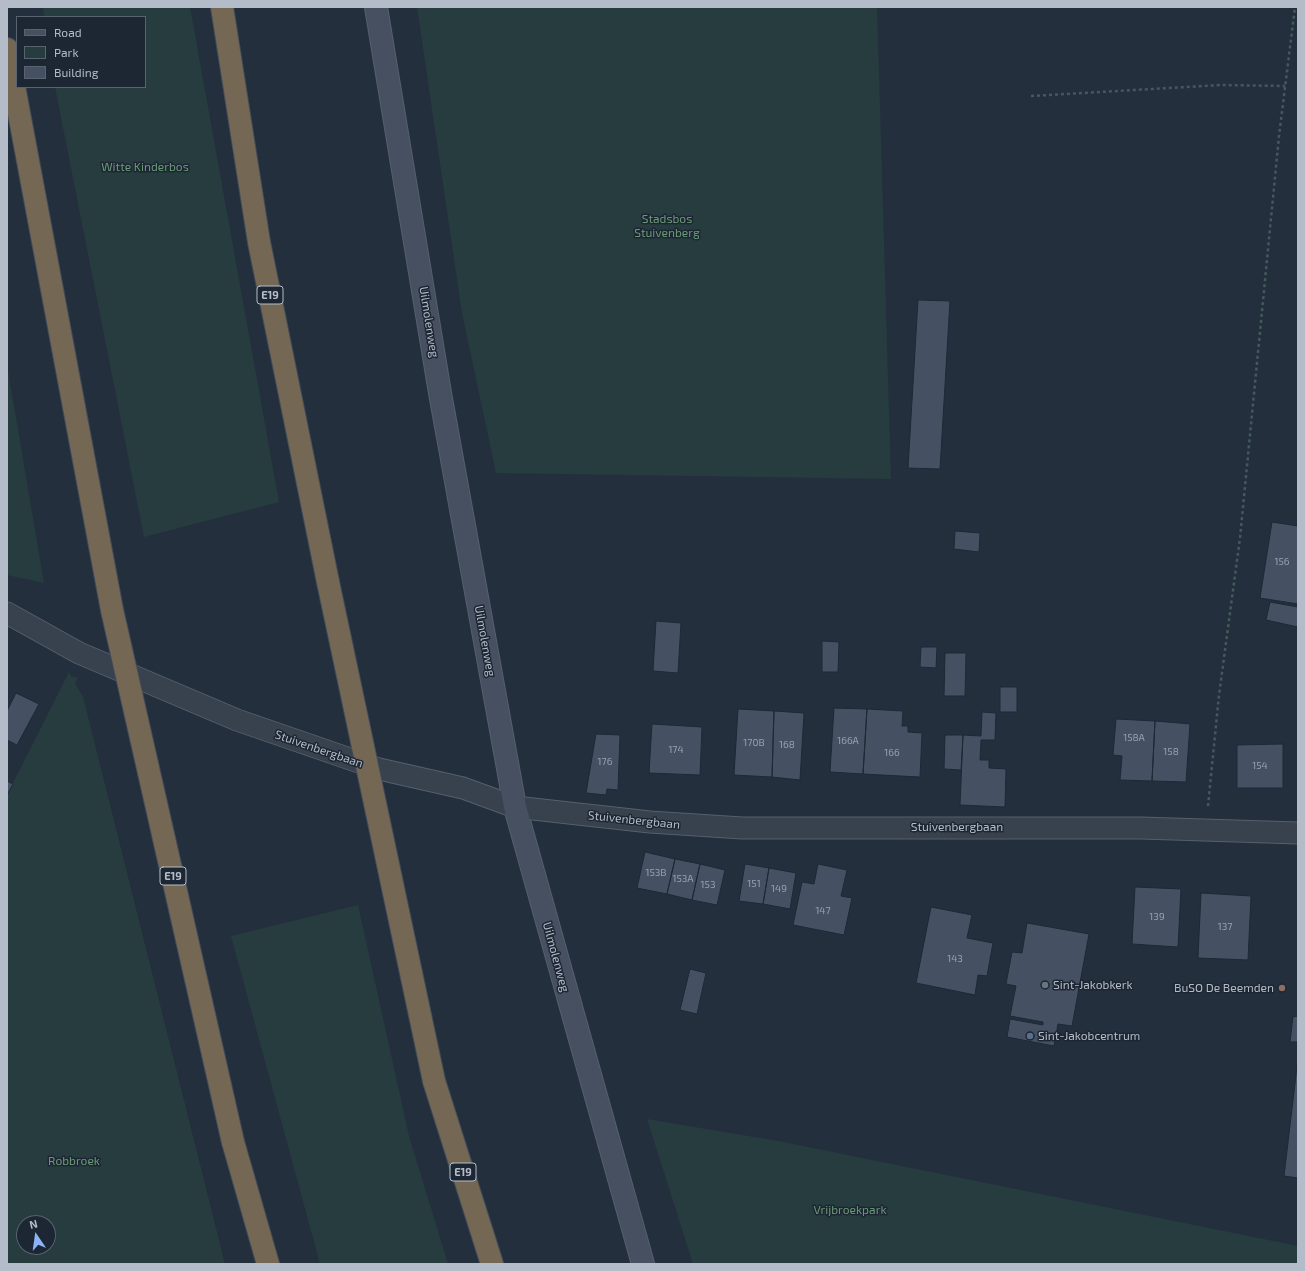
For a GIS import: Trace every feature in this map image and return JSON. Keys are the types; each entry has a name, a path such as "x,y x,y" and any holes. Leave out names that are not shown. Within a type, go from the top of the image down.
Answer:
{"highway":[{"name":"E19","path":"222,7 259,242 328,582 434,1081 492,1264"},
{"name":"E19","path":"7,49 112,610 233,1142 268,1264"}],"main road":[{"name":"Uilmolenweg","path":"376,7 440,393 515,807 643,1264"}],"street":[{"name":"Stuivenbergbaan","path":"7,613 79,653 237,720 379,769 463,788 515,807 650,822 742,828 1125,828 1298,833"}],"path":[{"path":"1206,830 1219,695 1240,538 1285,86 1295,7"},
{"path":"1031,96 1221,85 1285,86"}],"green space":[{"name":"Witte Kinderbos","path":"43,7 190,7 279,502 144,537 55,88 146,88 146,16 44,16"},
{"name":"Stadsbos Stuivenberg","path":"417,7 877,7 891,479 496,473 462,313"},
{"path":"7,365 44,583 7,575"},
{"name":"Robbroek","path":"69,672 71,676 78,678 75,683 83,697 225,1264 7,1264 7,795"},
{"path":"358,905 409,1136 448,1264 320,1264 231,936"},
{"name":"Vrijbroekpark","path":"647,1119 778,1141 1298,1246 1298,1264 693,1264"}],"building":[{"path":"918,300 950,301 940,469 908,468"},
{"path":"1272,522 1298,526 1298,604 1260,598"},
{"path":"955,531 980,533 979,552 954,549"},
{"path":"1270,602 1298,607 1298,627 1266,620"},
{"path":"656,621 681,623 678,673 653,671"},
{"path":"822,641 839,642 838,672 822,672"},
{"path":"921,647 937,647 936,668 920,667"},
{"path":"945,653 966,653 965,696 944,696"},
{"path":"1000,687 1017,687 1017,712 1000,712"},
{"path":"16,693 39,704 17,745 7,740 7,711"},
{"path":"834,708 867,709 863,774 830,772"},
{"path":"738,709 774,711 772,777 734,775"},
{"path":"867,709 903,711 902,726 908,726 908,732 922,733 920,777 863,774"},
{"path":"774,711 804,713 800,780 772,777"},
{"path":"982,712 996,713 995,740 981,740 980,760 989,760 989,768 1006,769 1005,807 960,805 963,735 981,736"},
{"path":"1116,719 1155,721 1152,781 1120,780 1122,756 1113,755"},
{"path":"1155,721 1190,724 1186,782 1152,781"},
{"path":"652,724 702,727 700,775 649,773"},
{"path":"596,734 620,735 618,790 607,789 606,795 586,793"},
{"path":"945,735 963,735 961,770 944,769"},
{"path":"1283,744 1283,788 1237,788 1237,745"},
{"path":"7,781 13,784 7,795"},
{"path":"645,852 675,859 667,894 637,888"},
{"path":"675,859 700,864 692,900 667,894"},
{"path":"700,864 725,870 717,905 692,900"},
{"path":"745,864 769,868 763,904 739,901"},
{"path":"818,864 847,870 841,896 852,898 844,935 793,925 802,882 814,884"},
{"path":"769,868 796,873 790,909 763,904"},
{"path":"1135,887 1181,889 1178,947 1132,944"},
{"path":"1201,893 1251,896 1248,960 1198,958"},
{"path":"931,907 972,915 967,938 993,943 987,976 978,975 975,995 916,983"},
{"name":"Sint-Jakobkerk","path":"1027,923 1089,934 1072,1026 1058,1024 1054,1046 1007,1037 1010,1019 1043,1025 1043,1022 1010,1016 1016,986 1006,984 1012,952 1022,953"},
{"path":"690,969 706,973 697,1014 680,1010"},
{"path":"1298,1016 1298,1042 1290,1042 1293,1017"},
{"path":"1298,1058 1298,1178 1284,1176"}],"place":[{"name":"Sint-Jakobkerk","path":"1045,985"},
{"name":"BuSO De Beemden","path":"1282,988"},
{"name":"Sint-Jakobcentrum","path":"1030,1036"}]}
